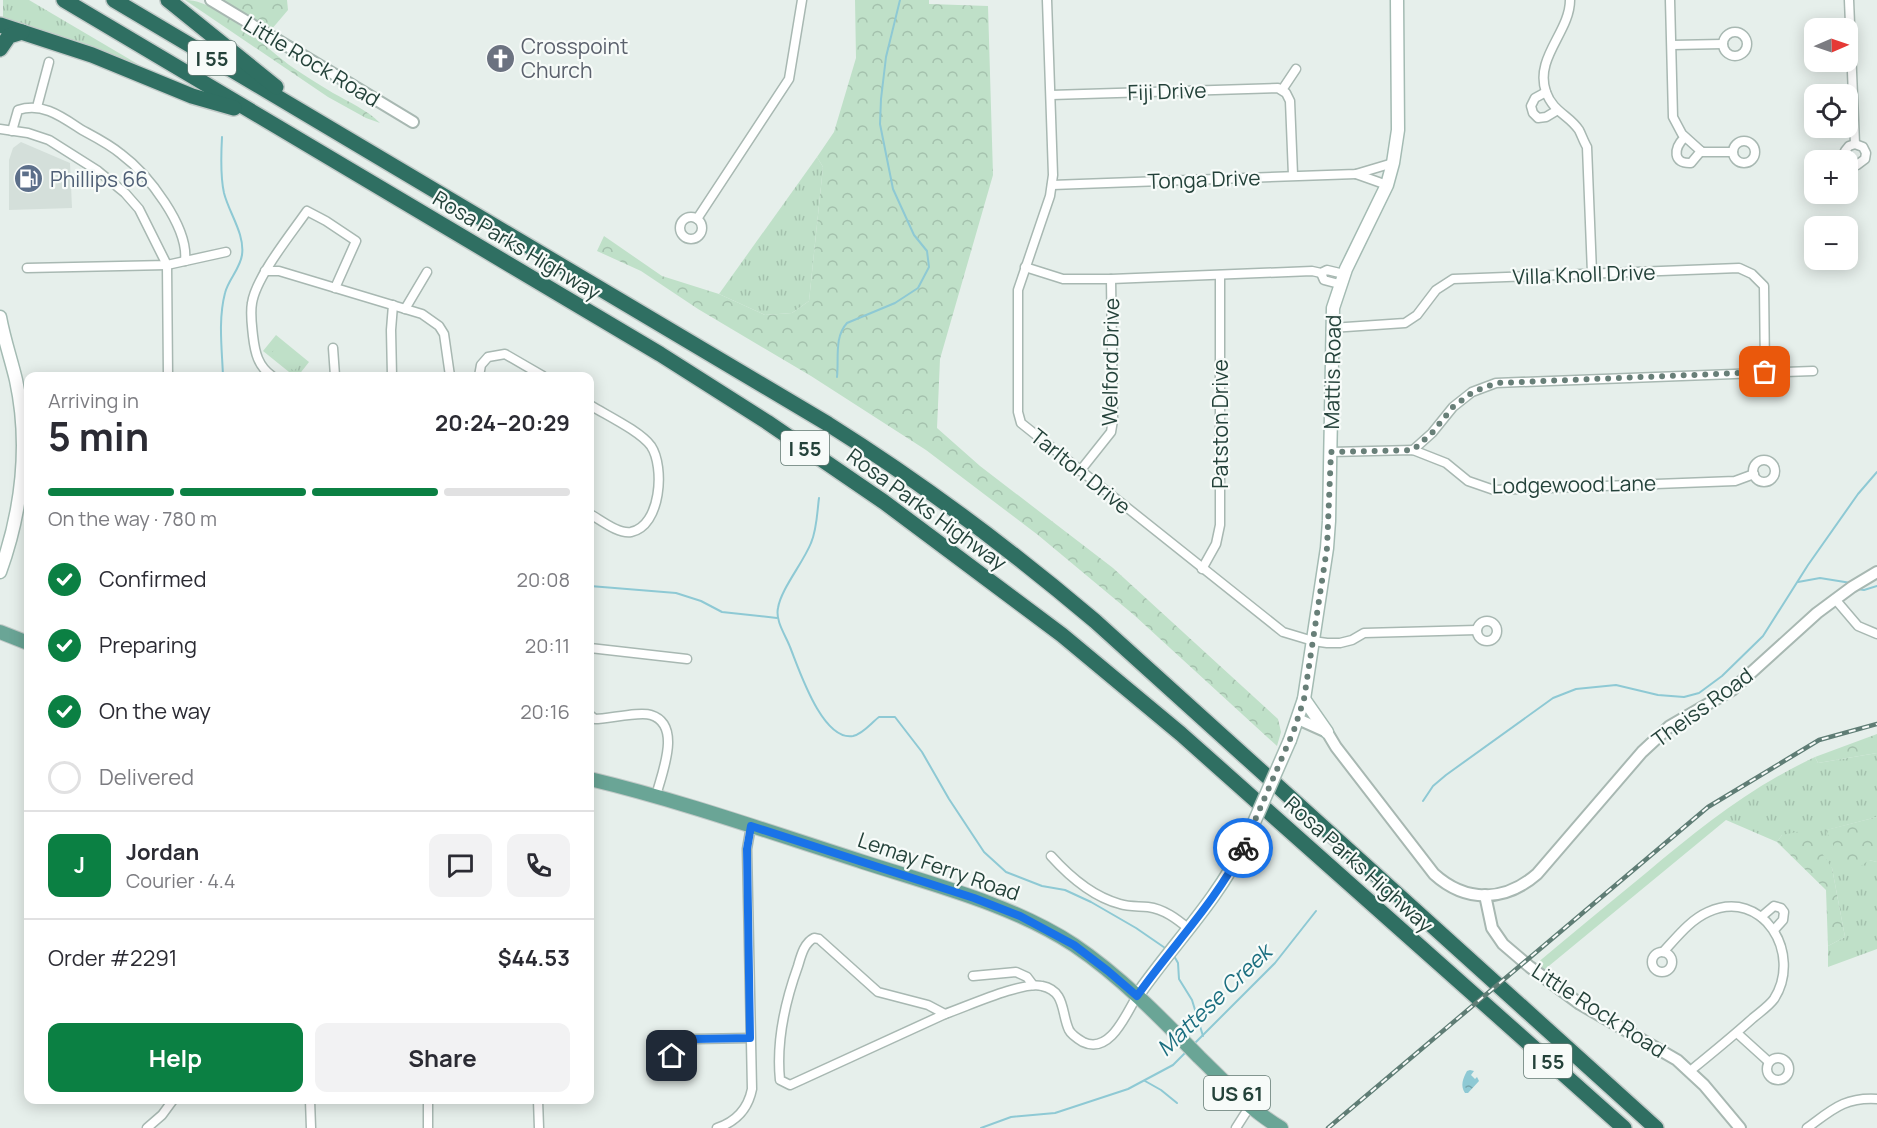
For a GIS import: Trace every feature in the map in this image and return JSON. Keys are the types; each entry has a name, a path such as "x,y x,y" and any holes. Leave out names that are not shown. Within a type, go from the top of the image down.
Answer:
{"highway":[{"name":"Rosa Parks Highway","path":"64,0 710,385 835,468 950,550 1062,635 1181,734 1623,1128"},
{"name":"Rosa Parks Highway","path":"114,0 828,424 918,483 995,539 1126,649 1656,1128"},
{"path":"168,0 310,116"},
{"path":"0,25 92,55 192,96 254,113"},
{"path":"0,49 9,36 22,32"}],"main road":[{"name":"Mattis Road","path":"1137,996 1224,882 1245,843 1290,740 1304,699 1327,548 1331,452 1331,328 1334,299 1387,185 1393,163 1398,130 1397,0"},
{"path":"0,317 6,365 21,412 23,466 13,530 0,572"},
{"path":"4,637 24,642"},
{"path":"1304,699 1327,732"},
{"name":"Lemay Ferry Road","path":"594,780 656,796 751,826 974,898 1020,916 1074,945 1104,967 1250,1106 1281,1128"}],"street":[{"name":"Little Rock Road","path":"211,0 413,122"},
{"path":"697,219 789,79 802,0"},
{"name":"Tarlton Drive","path":"1047,0 1052,185 1018,290 1019,418 1027,428 1080,471 1283,632 1313,641 1340,643 1352,640 1364,633 1477,630"},
{"path":"1570,0 1567,17 1546,63 1543,81 1546,93 1556,111 1578,129 1587,147 1592,273"},
{"path":"1670,0 1673,117 1684,138 1701,151 1733,152"},
{"path":"1849,0 1855,144"},
{"path":"1672,45 1723,44"},
{"path":"37,108 49,62"},
{"path":"1293,175 1290,101 1282,90 1296,69"},
{"name":"Fiji Drive","path":"1051,95 1272,88 1282,90"},
{"path":"1546,93 1535,98 1531,106 1533,113 1538,118 1546,117 1556,111"},
{"path":"12,131 18,110 30,106 51,111 122,154 155,188 181,232 186,250 185,261"},
{"path":"0,129 28,133 49,140 90,165 125,193 139,209 167,265 168,372"},
{"path":"1684,138 1676,153 1677,160 1681,163 1691,163 1701,151"},
{"path":"1845,150 1855,144 1863,147 1866,153 1865,159 1858,164"},
{"name":"Tonga Drive","path":"1052,185 1356,174 1393,163"},
{"name":"Tonga Drive","path":"1356,174 1387,185"},
{"path":"265,372 259,364 254,346 252,303 265,271 307,211 356,241 335,288"},
{"path":"27,268 167,265 226,252"},
{"path":"1026,267 1064,279 1312,271 1321,273 1324,280 1342,279"},
{"name":"Villa Knoll Drive","path":"1331,328 1406,323 1417,315 1436,290 1453,279 1739,268 1752,274 1764,286 1765,372"},
{"path":"265,271 279,271 422,314 439,326 444,334 450,372"},
{"path":"405,309 427,272"},
{"name":"Patston Drive","path":"1202,569 1216,544 1220,525 1220,275"},
{"name":"Welford Drive","path":"1080,471 1107,438 1112,426 1111,279"},
{"path":"392,372 393,305"},
{"path":"333,348 335,372"},
{"path":"479,372 480,365 488,357 505,354 536,372"},
{"path":"1413,450 1432,433 1453,407 1473,392 1496,383 1813,371"},
{"path":"594,407 638,434 651,446 658,469 658,494 654,509 646,523 631,532 620,530 594,516"},
{"name":"Lodgewood Lane","path":"1331,452 1413,450 1446,463 1468,481 1494,490 1735,481 1754,474"},
{"name":"Theiss Road","path":"1485,895 1510,892 1527,882 1548,861 1652,740 1680,719 1732,690 1835,599 1877,572"},
{"path":"1835,599 1858,626 1877,634"},
{"path":"594,648 687,659"},
{"path":"594,718 651,715 662,722 668,734 669,748 656,796"},
{"path":"1298,719 1327,732 1336,747 1434,874 1457,890 1485,895"},
{"path":"717,1128 728,1124 743,1112 750,1096 747,849 751,826"},
{"path":"1051,856 1072,877 1109,900 1130,906 1158,909 1189,929"},
{"name":"Little Rock Road","path":"1485,895 1492,928 1503,944 1580,1004 1664,1052 1690,1071 1740,1128"},
{"path":"1664,952 1690,924 1713,910 1737,906 1748,908 1761,917 1774,930 1780,943 1783,958 1782,982 1773,1000 1690,1071"},
{"path":"1761,917 1774,906 1784,912 1783,920 1774,930"},
{"path":"945,1014 928,1005 879,992 819,939 814,938 803,950 788,996 782,1025 780,1080 790,1085 945,1014 1026,985 1041,985 1061,1000 1070,1032 1081,1041 1090,1044 1107,1041 1137,996"},
{"path":"973,976 1016,972 1027,977 1033,985"},
{"path":"1737,1033 1769,1062"},
{"path":"687,1041 750,1038"},
{"path":"1807,1128 1844,1103 1856,1098 1877,1099"},
{"path":"147,1128 162,1116 170,1104"},
{"path":"310,1104 311,1128"},
{"path":"428,1104 428,1128"},
{"path":"538,1104 539,1128"},
{"path":"1236,1128 1250,1106"}],"shaded area":[{"path":"21,142 70,163 72,208 9,210 9,160 13,148"}],"green space":[{"path":"3,0 29,0 158,76 3,20"},
{"path":"185,0 199,2 229,17 298,71 364,110 380,123 328,97"},
{"path":"222,0 287,0 288,10 271,30"},
{"path":"855,0 929,0 929,4 988,6 993,175 940,359 937,428 980,466 1113,568 1278,719 1281,732 1277,746 1134,615 1038,535 926,450 811,376 698,309 641,271 597,251 604,236 662,276 719,294 765,315 792,313 809,301 823,167 817,157 834,132 856,58"},
{"path":"817,157 823,167 809,301 792,313 765,315 719,294"},
{"path":"276,335 309,362 301,372 289,372 263,351"},
{"path":"279,343 302,361 294,371 271,354"},
{"path":"1877,734 1877,753 1818,763 1815,757"},
{"path":"1877,753 1877,817 1827,830 1869,860 1877,862 1877,949 1828,967 1828,946 1845,937 1832,868 1782,835 1777,842 1726,820 1544,970 1536,964 1686,840 1726,809 1768,782 1815,757 1818,763"},
{"path":"1877,817 1877,862 1869,860 1848,876 1826,830"},
{"path":"1806,830 1832,868 1845,937 1828,946 1826,890 1777,842 1782,835"}],"water":[{"path":"1470,1070 1474,1071 1471,1075 1475,1079 1477,1077 1479,1081 1468,1093 1465,1093 1464,1076"}],"waterway":[{"path":"837,377 840,335 847,323 895,303 918,288 929,267 927,251 914,235 893,189 880,124 886,57 900,0"},
{"path":"222,137 223,186 226,201 239,231 242,247 241,260 227,288 223,303 221,335 223,372"},
{"path":"1423,801 1433,786 1446,775 1553,698 1576,689 1616,685 1658,695 1684,697 1699,693 1722,676 1763,636 1808,565 1858,494 1877,472"},
{"path":"819,498 813,538 783,593 777,613 781,628 806,686 822,716 842,735 853,736 864,731 879,717 895,717 922,752 949,799 984,852 1006,872 1042,886 1065,890 1091,902 1168,950"},
{"path":"1798,582 1820,578 1851,583"},
{"path":"594,586 676,593 701,601 722,612 777,618"},
{"path":"1857,589 1864,590 1877,586"},
{"name":"Mattese Creek","path":"1194,1044 1275,963 1316,911"},
{"path":"1174,956 1178,963 1179,979 1192,1000 1203,1036"},
{"name":"Mattese Creek","path":"981,1128 1011,1117 1055,1113 1128,1089 1173,1065 1186,1052"},
{"path":"1145,1081 1177,1103"}],"railway":[{"path":"1328,1128 1708,807 1819,740 1877,724"}],"way so far":[{"path":"1243,848 1294,730 1304,699 1327,548 1331,452 1413,450 1432,433 1453,407 1473,392 1496,383 1765,372"}],"place":[{"name":"Crosspoint Church","path":"500,58"},
{"name":"Phillips 66","path":"29,179"}],"route":[{"path":"672,1056 679,1056 683,1053 687,1041 695,1039 750,1038 747,849 751,826 974,898 1020,916 1074,945 1137,996 1215,896 1243,848"}]}
